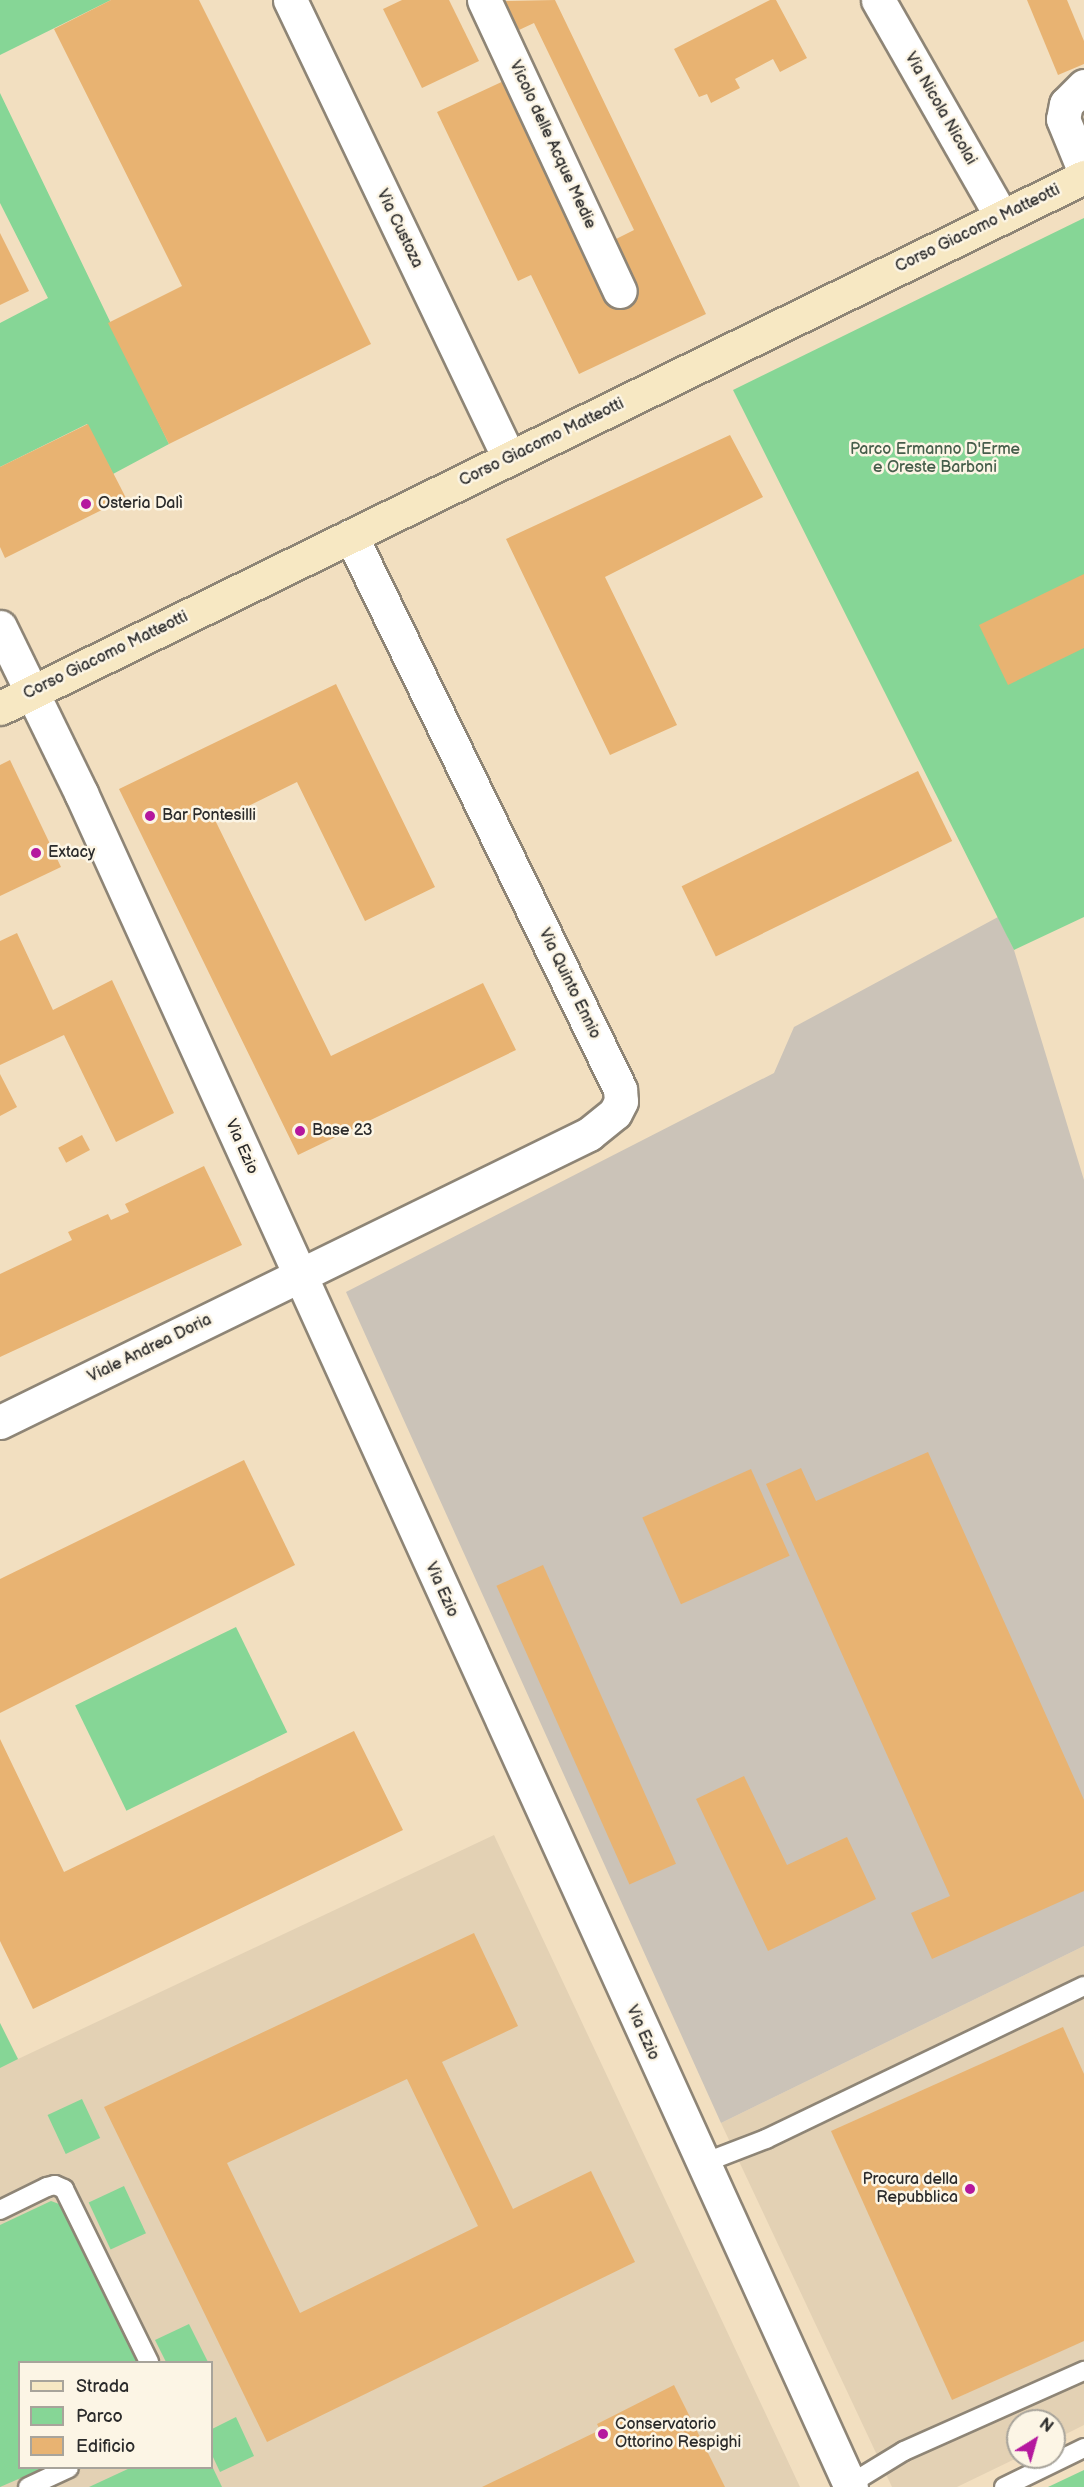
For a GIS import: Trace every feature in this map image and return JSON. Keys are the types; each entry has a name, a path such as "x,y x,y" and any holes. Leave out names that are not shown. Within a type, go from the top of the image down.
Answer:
{"main road":[{"name":"Corso Giacomo Matteotti","path":"0,708 1084,177"}],"street":[{"name":"Via Custoza","path":"290,0 509,459"},
{"name":"Vicolo delle Acque Medie","path":"484,0 620,291"},
{"name":"Via Nicola Nicolai","path":"878,0 1002,217"},
{"path":"1084,86 1066,104 1063,119 1084,170"},
{"name":"Via Quinto Ennio","path":"299,1277 589,1134 615,1113 621,1101 620,1089 351,536"},
{"name":"Via Ezio","path":"0,627 34,692 701,2164 851,2486"},
{"name":"Viale Andrea Doria","path":"0,1422 299,1277"}],"lane":[{"path":"701,2164 766,2139 1084,1986"},
{"path":"0,2210 47,2187 55,2185 64,2189 148,2361"},
{"path":"851,2486 904,2451 1084,2371"},
{"path":"1004,2487 1084,2448"},
{"path":"28,2487 67,2469"}],"shaded area":[{"path":"998,917 1014,950 1084,1180 1084,1946 721,2123 346,1292 774,1073 794,1027"},
{"path":"494,1835 800,2487 0,2487 0,2023 18,2059"},
{"path":"1084,1946 1084,2425 1066,2434 1066,2409 1006,2409 1006,2463 957,2487 892,2487 721,2123"}],"green space":[{"path":"0,0 111,0 0,55"},
{"path":"0,93 169,444 113,474 87,424 0,467 0,323 48,298 0,203"},
{"name":"Parco Ermanno D'Erme e Oreste Barboni","path":"1084,218 1084,917 1014,950 733,390"},
{"path":"236,1627 287,1732 126,1811 75,1705"},
{"path":"0,2023 18,2059 0,2068"},
{"path":"82,2099 100,2138 66,2154 48,2115"},
{"path":"124,2186 146,2233 111,2250 89,2202"},
{"path":"51,2201 62,2205 139,2361 18,2361 18,2469 42,2469 0,2487 0,2225"},
{"path":"189,2324 208,2361 166,2361 155,2340"},
{"path":"236,2417 254,2456 220,2472 213,2457 213,2428"},
{"path":"213,2468 222,2487 89,2487 128,2469"},
{"path":"1084,2470 1084,2487 1048,2487"}],"building":[{"path":"111,0 199,0 371,344 169,444 108,323 182,286 54,29"},
{"path":"402,0 449,0 479,61 422,88 383,9"},
{"path":"555,0 706,314 579,374 531,275 518,281 437,112 508,79 612,241 634,230 534,23 519,30 505,1"},
{"path":"770,0 776,0 807,58 780,72 773,59 735,79 740,88 711,103 707,94 699,97 674,49"},
{"path":"1027,0 1067,0 1084,41 1084,64 1058,75"},
{"path":"0,233 29,291 0,305"},
{"path":"88,424 126,498 5,558 0,547 0,467"},
{"path":"730,435 763,497 605,577 677,725 610,755 506,539"},
{"path":"1084,574 1084,648 1008,685 979,625"},
{"path":"336,684 435,887 365,921 297,782 216,822 331,1056 483,983 516,1050 298,1155 119,789"},
{"path":"10,760 61,867 0,896 0,765"},
{"path":"918,771 952,841 716,956 682,886"},
{"path":"17,933 53,1010 112,980 174,1113 116,1142 64,1035 0,1065 0,941"},
{"path":"0,1074 17,1107 0,1116"},
{"path":"82,1135 90,1150 66,1163 58,1148"},
{"path":"204,1166 242,1245 0,1357 0,1274 72,1240 68,1232 108,1214 111,1220 129,1212 125,1204"},
{"path":"928,1452 1084,1800 1084,1891 932,1959 911,1913 950,1896 766,1484 801,1468 816,1501"},
{"path":"244,1460 295,1565 0,1713 0,1579"},
{"path":"751,1469 790,1556 681,1604 642,1517"},
{"path":"543,1565 676,1864 629,1884 496,1586"},
{"path":"354,1731 403,1830 33,2009 0,1941 0,1739 64,1872"},
{"path":"744,1776 787,1865 847,1837 876,1899 768,1951 696,1799"},
{"path":"474,1933 518,2026 442,2062 513,2209 591,2171 635,2262 267,2442 104,2107","holes":["407,2079 478,2226 300,2313 227,2163"]},
{"name":"Procura della Repubblica","path":"1063,2027 1084,2074 1084,2341 952,2400 831,2131"},
{"path":"674,2385 725,2487 482,2487 600,2430 597,2424"}],"place":[{"name":"Osteria Dalì","path":"86,504"},
{"name":"Bar Pontesilli","path":"150,816"},
{"name":"Extacy","path":"36,853"},
{"name":"Base 23","path":"300,1131"},
{"name":"Procura della Repubblica","path":"970,2189"},
{"name":"Conservatorio Ottorino Respighi","path":"603,2434"}]}
